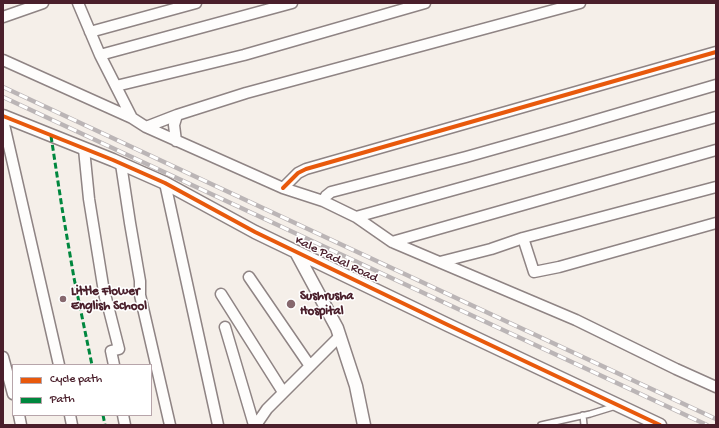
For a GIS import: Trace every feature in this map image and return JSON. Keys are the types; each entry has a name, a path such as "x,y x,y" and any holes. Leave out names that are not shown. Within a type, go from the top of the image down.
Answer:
{"street":[{"path":"3,16 43,3"},
{"path":"78,3 100,55 132,118"},
{"path":"90,32 196,3"},
{"path":"100,55 292,3"},
{"path":"116,86 244,55 425,3"},
{"path":"146,127 177,115 246,93 580,3"},
{"path":"283,188 298,173 306,169 716,52"},
{"path":"3,60 132,118 146,127 283,188 323,201 356,217 392,242 576,320 716,387"},
{"path":"323,201 331,192 474,155 716,85"},
{"path":"176,140 174,125 177,115"},
{"name":"Kale Padal Road","path":"3,116 165,183 255,232 619,406 643,421 660,425"},
{"path":"356,217 716,116"},
{"path":"3,120 59,364"},
{"path":"84,149 89,199 105,298 118,349 111,351 114,364"},
{"path":"392,242 716,150"},
{"path":"121,164 140,281 140,295 170,425"},
{"path":"165,183 218,425"},
{"path":"440,262 492,249 523,238 716,187"},
{"path":"523,238 534,272 559,267 716,223"},
{"path":"296,252 337,328 356,386 364,425"},
{"path":"249,278 310,366"},
{"path":"221,294 283,392"},
{"path":"225,327 257,424"},
{"path":"257,424 267,409 283,392 340,336"},
{"path":"3,356 12,390"}],"lane":[{"path":"541,425 619,406"},
{"path":"583,416 584,425"}],"railway":[{"path":"3,87 716,419"},
{"path":"3,97 707,425"}],"marked path":[{"path":"51,136 74,278 92,364"},
{"path":"103,416 105,425"}],"cycle path":[{"path":"283,188 298,173 306,169 716,52"},
{"path":"3,116 113,160 165,183 255,232 660,425"}],"place":[{"name":"Little Flower English School","path":"63,299"},
{"name":"Sushrusha Hospital","path":"291,304"}]}
